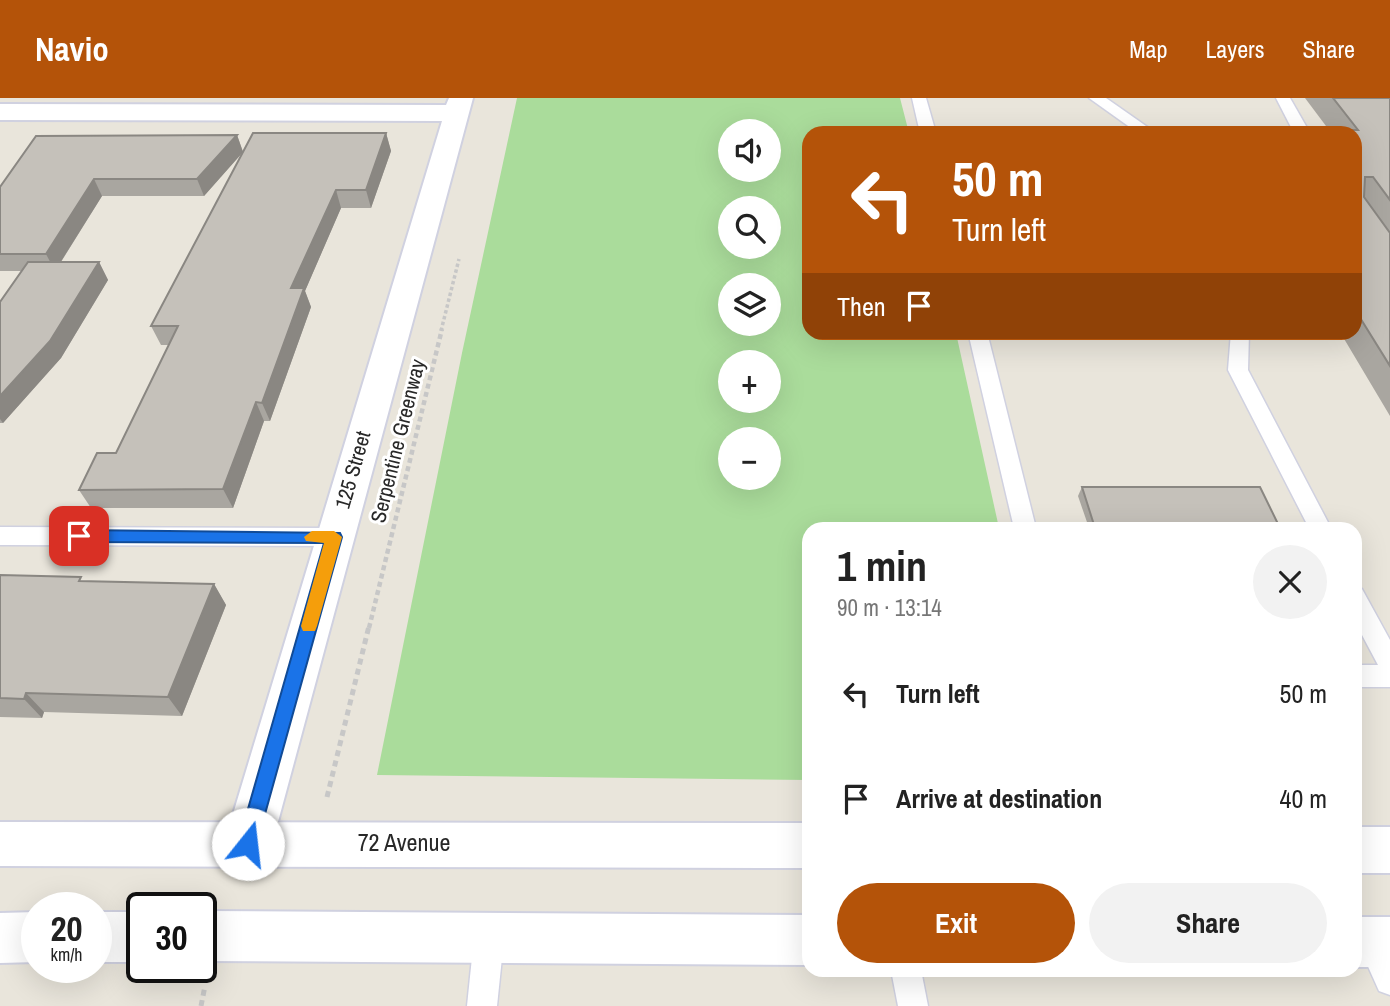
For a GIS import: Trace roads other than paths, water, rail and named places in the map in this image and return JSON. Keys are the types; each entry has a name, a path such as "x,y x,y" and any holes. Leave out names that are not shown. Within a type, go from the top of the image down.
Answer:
{"street":[{"path":"0,112 459,106"},
{"name":"125 Street","path":"248,844 459,106"},
{"name":"72 Avenue","path":"0,844 802,846"},
{"path":"1362,850 1390,850"},
{"path":"0,938 21,937"},
{"path":"217,957 489,938 802,940"}],"lane":[{"path":"919,98 926,126"},
{"path":"1096,98 1138,126"},
{"path":"1283,98 1298,126"},
{"path":"979,340 1024,522"},
{"path":"1240,340 1238,370 1317,522"},
{"path":"0,536 334,537"},
{"path":"1362,611 1390,664"},
{"path":"1362,676 1390,676"},
{"path":"482,1006 489,938"},
{"path":"907,977 913,1006"}]}
